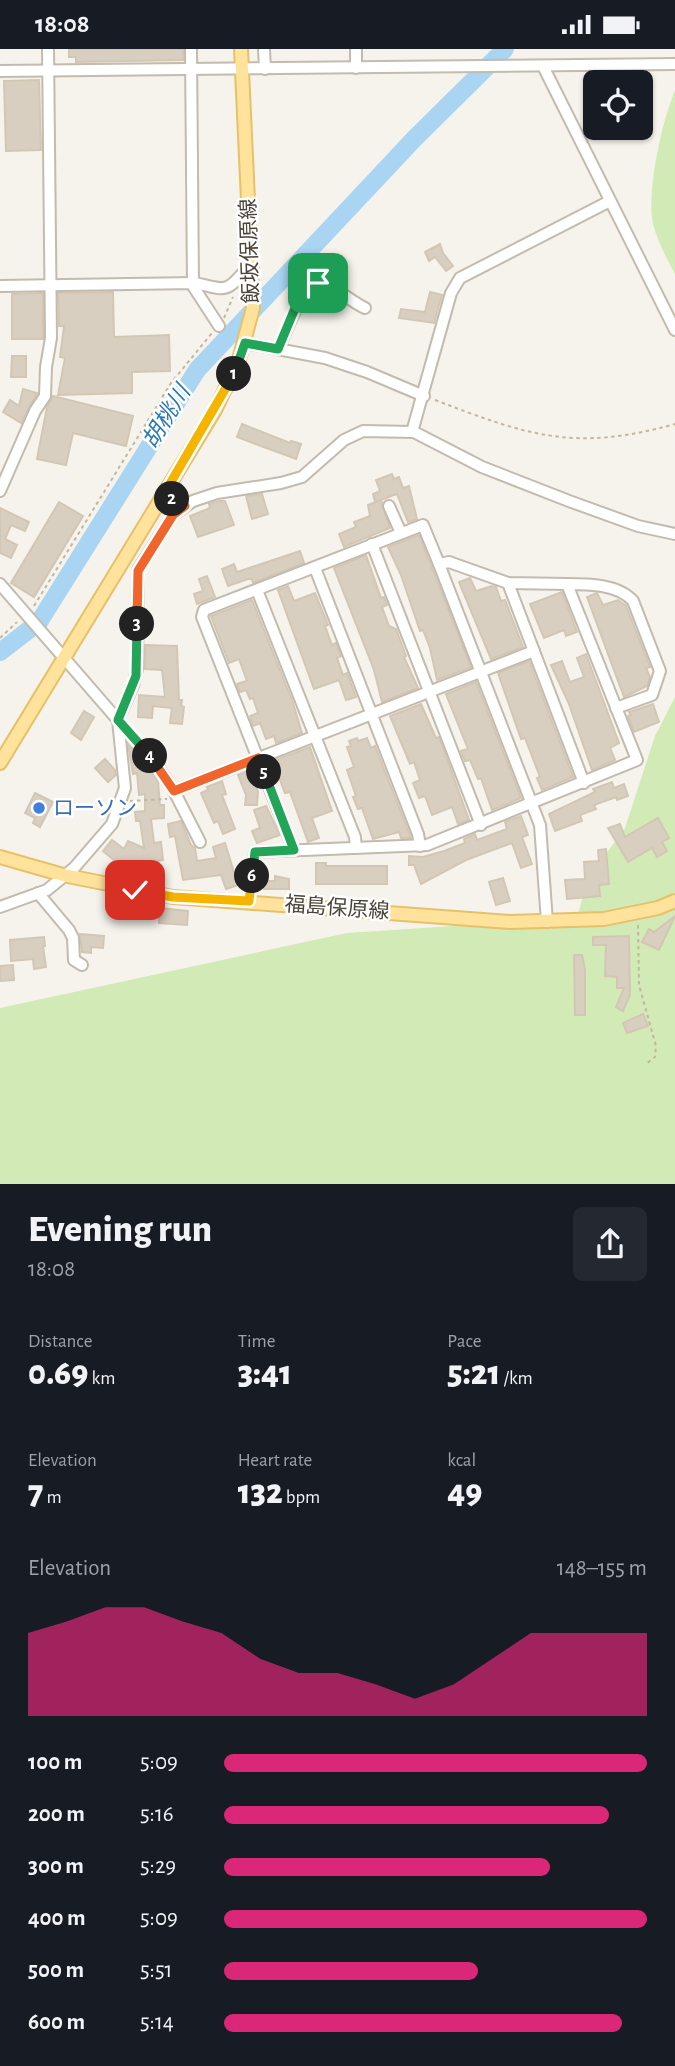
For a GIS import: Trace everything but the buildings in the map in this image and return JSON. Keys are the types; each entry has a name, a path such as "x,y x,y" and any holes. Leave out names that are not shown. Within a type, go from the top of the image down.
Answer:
{"main road":[{"name":"飯坂保原線","path":"0,763 220,401 246,342 254,296 241,49"},
{"name":"福島保原線","path":"0,857 63,875 173,897 510,922 580,922 636,913 675,901"}],"street":[{"path":"0,492 35,411 45,396 51,338 48,49"},
{"path":"191,49 193,286 219,326"},
{"path":"264,49 265,69"},
{"path":"356,49 356,68"},
{"path":"0,71 675,64"},
{"path":"543,66 675,330"},
{"path":"412,432 451,293 460,278 610,201"},
{"path":"0,286 195,283 218,290 239,280 248,267 253,266"},
{"path":"278,349 306,286 318,283 331,286 365,308"},
{"path":"246,342 342,363 424,396"},
{"path":"0,907 47,890 74,867 106,831 122,801 125,775 118,720 136,676 138,571 173,515 185,506 217,493 302,477 329,451 363,431 412,432 482,467 580,506 638,526 675,534"},
{"path":"164,494 185,506"},
{"path":"389,506 401,533"},
{"path":"294,850 202,617 204,610 423,524 540,825 547,922"},
{"path":"372,544 427,692 481,825"},
{"path":"439,564 449,562 508,583 598,586 628,595 633,601 660,671 652,695 616,708"},
{"path":"315,568 418,834 420,846"},
{"path":"508,583 584,783"},
{"path":"0,584 156,764 176,795 200,842"},
{"path":"249,901 255,852 420,846 481,825 636,760 567,584"},
{"path":"257,590 355,837 356,848"},
{"path":"176,795 258,758 534,651"},
{"path":"38,893 69,930 73,938 74,960 82,965"}],"path":[{"path":"0,638 26,614 45,591 171,383 226,315 239,280"},
{"path":"424,396 516,430 567,439 616,438 675,423"},
{"path":"122,801 176,795"},
{"path":"636,913 639,985 656,1046 655,1057 646,1064"}],"green space":[{"path":"675,91 675,274 657,236 651,211 656,157"},
{"path":"675,697 675,1184 0,1184 0,1008 347,933 577,918 588,878 625,828 655,736"}],"waterway":[{"name":"胡桃川","path":"0,652 39,622 197,370 415,138 505,49"}],"place":[{"name":"ローソン","path":"39,808"}],"route":[{"path":"135,890 173,897 249,901 255,852 294,850 258,758 174,791 165,774 118,720 136,676 138,571 173,515 185,506 164,494 225,393 245,343 278,349 303,289 318,283"}]}
